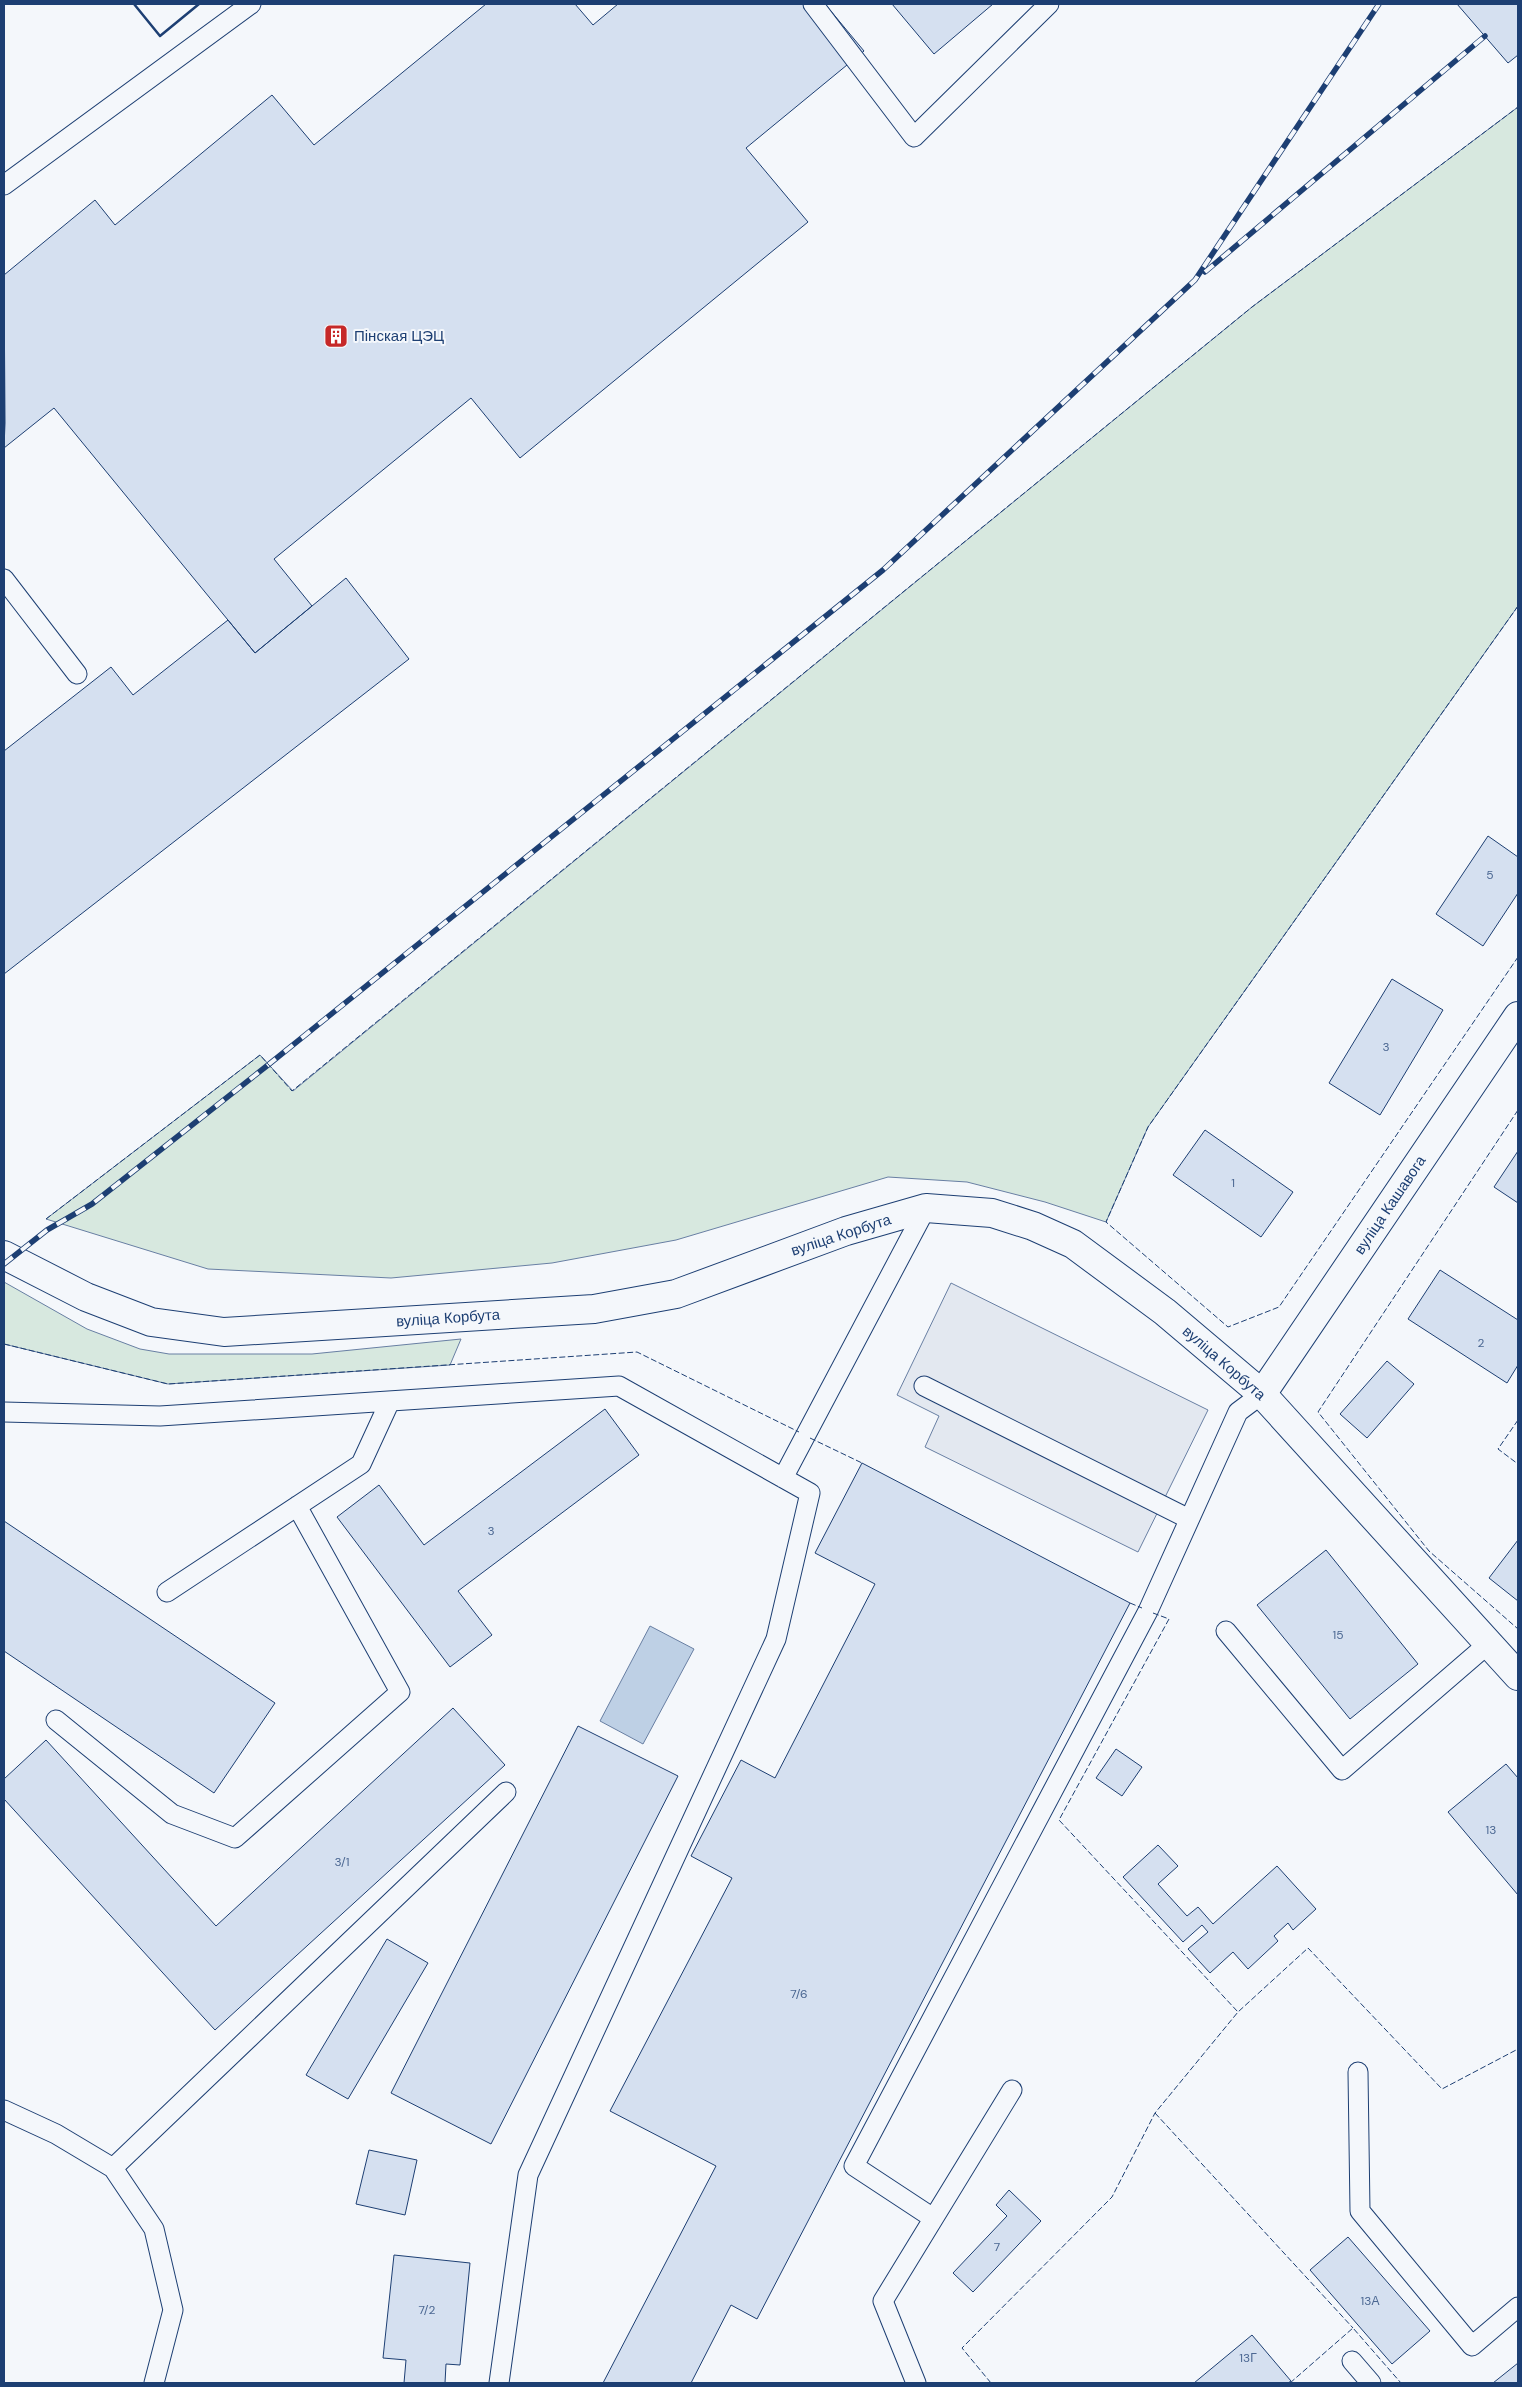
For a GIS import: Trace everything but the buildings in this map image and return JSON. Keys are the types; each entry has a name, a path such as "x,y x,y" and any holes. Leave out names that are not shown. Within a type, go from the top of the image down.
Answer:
{"street":[{"name":"вуліца Кашавога","path":"1262,1394 1518,1016"},
{"name":"вуліца Корбута","path":"4,1255 86,1297 151,1322 224,1332 594,1309 676,1294 846,1231 926,1208 992,1213 1033,1226 1073,1244 1165,1312 1262,1394 1518,1676"}],"lane":[{"path":"4,185 251,4"},
{"path":"813,4 914,137 1049,4"},
{"path":"4,579 76,674"},
{"path":"783,1478 926,1208"},
{"path":"4,1412 160,1416 619,1386 810,1493 776,1639 528,2175 499,2383"},
{"path":"924,1386 1189,1519"},
{"path":"933,2218 854,2166 1148,1610 1238,1412 1262,1394"},
{"path":"167,1592 361,1464 390,1400"},
{"path":"56,1720 172,1814 235,1838 400,1692 297,1506"},
{"path":"1226,1631 1342,1770 1488,1644"},
{"path":"113,2168 506,1792"},
{"path":"1358,2072 1360,2211 1472,2346 1518,2307"},
{"path":"916,2383 883,2301 1012,2090"},
{"path":"4,2110 56,2134 113,2168 154,2229 173,2310 154,2383"},
{"path":"1352,2361 1370,2383"}],"shaded area":[{"path":"1518,107 1518,606 1148,1127 1106,1222 1045,1202 967,1182 888,1177 676,1240 552,1263 391,1278 208,1269 46,1219 260,1055 293,1091 1252,307"},
{"path":"4,1282 87,1329 140,1349 169,1354 312,1354 461,1339 450,1365 168,1384 4,1344"},
{"path":"951,1283 1208,1410 1138,1552 925,1447 939,1416 897,1395"}],"water":[{"path":"650,1626 694,1649 643,1744 600,1721"}],"railway":[{"path":"4,1264 47,1230 92,1204 268,1065 883,570 1195,280 1379,4"},
{"path":"1205,272 1485,36"}],"fence":[{"path":"46,1219 260,1055 292,1091 1252,307 1518,107"},
{"path":"1518,606 1148,1127 1106,1222 1228,1327 1279,1307 1518,957"},
{"path":"1518,1110 1318,1412 1429,1551 1518,1629"},
{"path":"4,1344 168,1384 637,1352 799,1432"},
{"path":"1518,1420 1498,1449 1518,1464"},
{"path":"810,1438 862,1463"},
{"path":"1130,1603 1142,1608"},
{"path":"1153,1613 1169,1619 1059,1820 1238,2012"},
{"path":"991,2383 962,2348 1112,2197 1155,2113 1238,2012 1308,1948 1442,2089 1518,2049"},
{"path":"1155,2113 1353,2328"},
{"path":"1290,2383 1353,2328 1401,2383"}],"wall":[{"path":"134,4 160,36 199,4"}],"place":[{"name":"Пінская ЦЭЦ","path":"336,336"}]}
